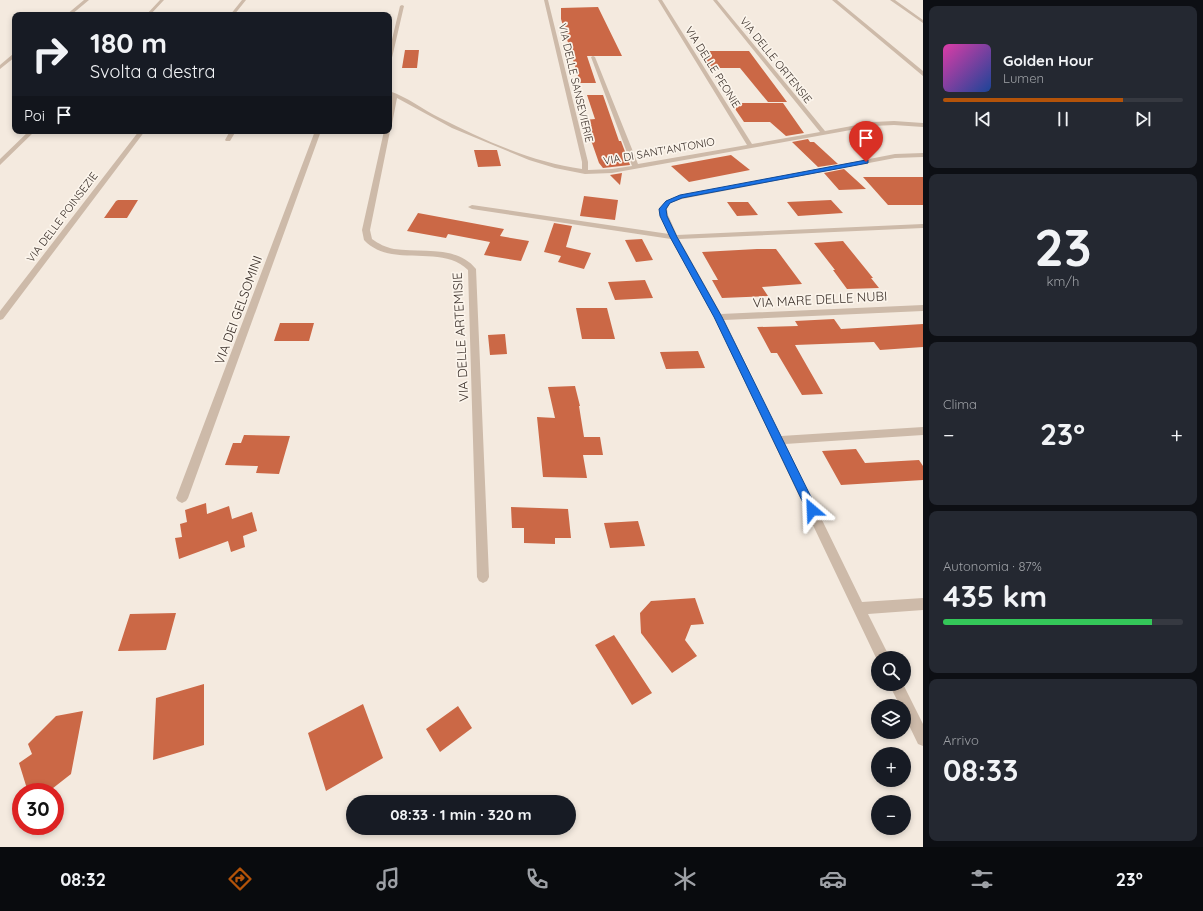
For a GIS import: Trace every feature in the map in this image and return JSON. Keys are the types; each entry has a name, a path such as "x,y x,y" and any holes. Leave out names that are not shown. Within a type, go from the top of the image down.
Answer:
{"street":[{"path":"72,12 87,0"},
{"path":"151,12 162,0"},
{"path":"234,12 244,0"},
{"name":"VIA DELLE SANSEVIERIE","path":"546,0 585,162 585,172"},
{"name":"VIA DELLE PEONIE","path":"660,0 750,145"},
{"name":"VIA DELLE ORTENSIE","path":"715,0 823,132"},
{"path":"834,0 923,74"},
{"path":"892,0 923,22"},
{"path":"392,49 402,6"},
{"path":"593,56 635,166"},
{"path":"0,67 12,57"},
{"name":"VIA DI SANT'ANTONIO","path":"392,94 472,136 545,164 585,172 604,172 823,132 881,123 923,125"},
{"path":"0,163 29,134"},
{"name":"VIA DELLE POINSEZIE","path":"0,317 140,134"},
{"path":"228,140 231,134"},
{"name":"VIA DEI GELSOMINI","path":"182,498 317,134"},
{"name":"VIA DELLE ARTEMISIE","path":"386,134 366,230 367,238 376,246 389,251 443,255 464,261 472,268 483,577"},
{"path":"880,651 718,317 674,237 663,211 666,204 674,198 895,156 923,155"},
{"path":"472,207 674,237 923,226"},
{"name":"VIA MARE DELLE NUBI","path":"718,317 923,308"},
{"path":"778,440 923,431"},
{"path":"859,608 923,604"},
{"path":"899,691 923,739"}],"building":[{"path":"598,7 622,56 587,56 596,83 580,83 561,19 561,8"},
{"path":"405,50 419,50 417,68 402,68"},
{"path":"698,51 749,51 787,102 768,102 740,68 710,68"},
{"path":"587,95 603,95 619,141 621,141 630,165 603,168 599,163 584,120 595,119"},
{"path":"731,103 783,103 804,133 786,136 770,122 744,122"},
{"path":"808,139 810,142 814,142 838,164 818,167 792,142"},
{"path":"474,150 497,150 501,166 478,167"},
{"path":"731,155 750,170 689,182 671,166"},
{"path":"844,169 866,189 839,190 824,173"},
{"path":"622,173 620,185 610,175"},
{"path":"863,177 923,177 923,205 888,205"},
{"path":"584,196 618,200 615,220 580,216"},
{"path":"138,200 127,218 104,218 116,201"},
{"path":"831,200 843,213 798,216 787,202"},
{"path":"727,202 748,202 758,215 737,216"},
{"path":"418,213 504,229 500,236 529,241 521,261 484,255 490,242 448,234 446,238 407,231"},
{"path":"554,223 572,226 566,247 591,253 584,269 558,262 561,256 544,252"},
{"path":"642,239 653,260 636,262 625,240"},
{"path":"843,241 873,278 871,278 879,288 847,289 833,270 835,270 814,243"},
{"path":"776,249 802,284 762,287 768,296 722,298 712,280 718,280 702,252"},
{"path":"645,280 653,298 615,300 608,282"},
{"path":"576,308 607,308 615,339 582,339"},
{"path":"834,319 841,329 923,324 923,347 880,350 874,342 795,345 823,394 802,395 777,353 771,353 757,327 798,326 795,321"},
{"path":"280,323 314,323 309,341 274,341"},
{"path":"505,334 507,354 490,355 488,335"},
{"path":"698,351 705,368 666,369 660,352"},
{"path":"575,386 580,406 584,437 600,437 603,455 583,455 587,478 543,477 537,417 555,418 548,387"},
{"path":"244,435 290,436 279,474 256,473 258,466 225,465 233,443 241,443"},
{"path":"856,449 865,463 919,460 923,466 923,480 841,485 822,451"},
{"path":"206,503 207,514 229,506 232,519 252,512 257,531 243,536 245,547 231,552 228,541 179,559 175,538 182,537 180,524 187,522 185,510"},
{"path":"511,507 568,509 571,538 555,538 555,544 524,543 524,528 512,528"},
{"path":"638,521 645,546 610,548 604,523"},
{"path":"695,598 704,624 691,625 685,640 697,656 672,673 641,633 640,613 651,601"},
{"path":"176,613 166,650 118,651 130,614"},
{"path":"614,635 652,693 632,705 595,645"},
{"path":"204,684 204,745 153,760 156,698"},
{"path":"363,704 383,758 326,791 308,733"},
{"path":"458,706 472,728 440,752 426,729"},
{"path":"83,711 71,774 60,783 25,783 19,763 32,754 28,744 56,716"}],"route":[{"path":"812,510 718,317 674,237 664,216 663,209 664,206 674,198 866,162"}]}
